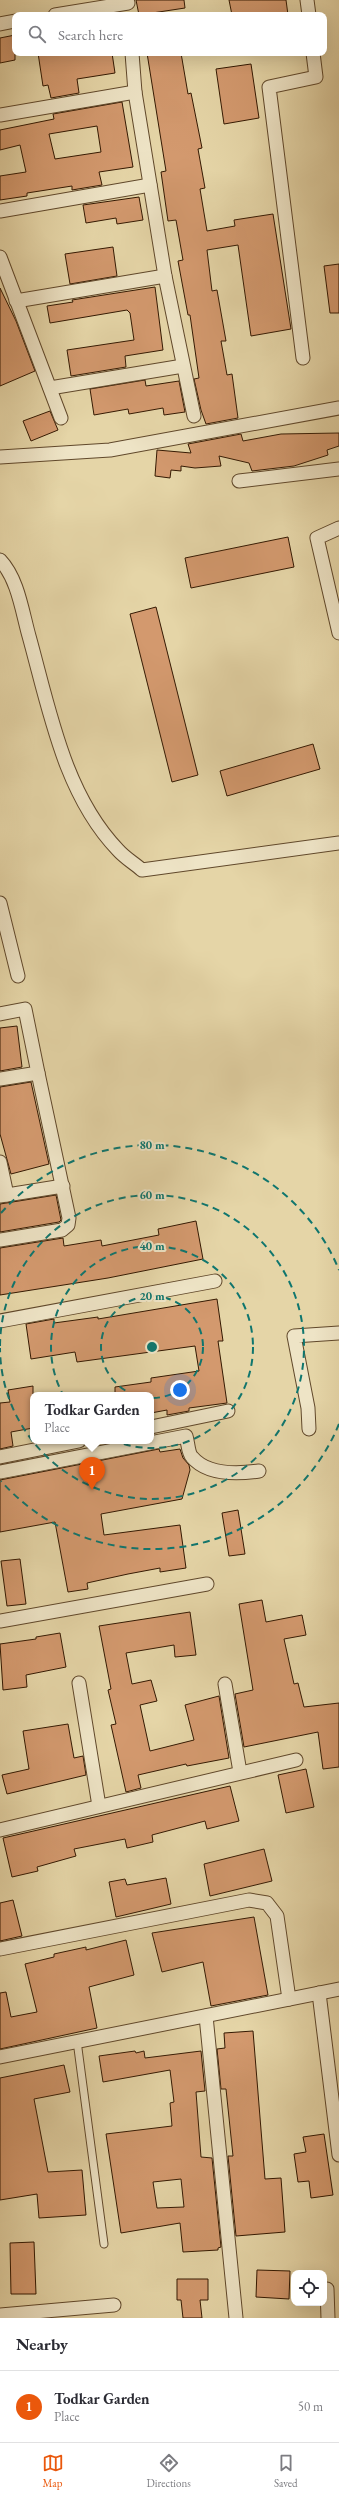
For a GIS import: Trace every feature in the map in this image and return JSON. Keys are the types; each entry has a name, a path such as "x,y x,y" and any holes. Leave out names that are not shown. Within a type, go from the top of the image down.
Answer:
{"street":[{"path":"307,0 308,12"},
{"path":"79,12 128,6"},
{"path":"0,24 12,22"},
{"path":"132,56 135,92 165,276 194,416"},
{"path":"303,358 269,87 316,77 313,56"},
{"path":"0,115 135,92"},
{"path":"0,211 150,185"},
{"path":"0,257 61,418"},
{"path":"16,301 165,276"},
{"path":"50,388 183,366"},
{"path":"0,457 110,450 339,408"},
{"path":"239,481 339,469"},
{"path":"339,528 317,538 339,633"},
{"path":"0,560 8,569 19,599 64,760 95,821 118,851 142,870 339,843"},
{"path":"0,903 18,976"},
{"path":"0,1014 24,1010 64,1186 69,1218 68,1225 62,1230 0,1240"},
{"path":"0,1078 38,1073"},
{"path":"0,1162 4,1196 64,1186"},
{"path":"0,1321 215,1281"},
{"path":"309,1429 308,1408 294,1336 339,1333"},
{"path":"154,1426 228,1411"},
{"path":"154,1442 186,1436 191,1457 208,1470 244,1473 259,1471"},
{"path":"0,1457 64,1444"},
{"path":"0,1472 145,1444"},
{"path":"0,1621 207,1584"},
{"path":"79,1683 99,1806"},
{"path":"225,1684 240,1772"},
{"path":"0,1830 240,1772 296,1760"},
{"path":"0,1949 249,1900 266,1903 277,1916 289,1999"},
{"path":"0,2057 339,1989"},
{"path":"319,1993 339,2155"},
{"path":"206,2016 236,2318"},
{"path":"327,2304 328,2318"},
{"path":"0,2315 114,2305"}],"lane":[{"path":"77,2042 104,2244"}],"building":[{"path":"136,0 184,0 185,8 159,12 138,12"},
{"path":"229,0 286,0 288,12 231,12"},
{"path":"12,36 12,56 15,56 15,60 0,63 0,38"},
{"path":"38,56 112,56 115,73 77,79 79,93 51,98 48,85 43,86"},
{"path":"147,56 182,56 188,94 191,93 202,148 198,149 205,188 200,189 207,231 235,226 234,220 273,214 291,329 251,336 238,245 207,250 212,291 217,290 226,341 221,341 227,375 232,374 238,418 206,424 201,410 194,379 199,378 190,315 188,315 178,261 183,260 176,220 168,221 161,172 166,171"},
{"path":"251,64 259,118 224,124 216,69"},
{"path":"122,102 133,167 99,172 102,185 72,190 72,186 27,193 27,196 0,200 0,176 26,172 20,145 0,150 0,130 54,119 53,114","holes":["97,126 101,152 55,159 49,134"]},
{"path":"139,197 143,220 117,224 116,218 86,223 83,205"},
{"path":"113,247 117,276 70,284 65,254"},
{"path":"339,264 339,313 330,313 324,266"},
{"path":"155,287 163,350 125,356 126,367 71,376 67,350 134,340 130,313 127,310 50,323 47,306 73,302 72,300"},
{"path":"0,288 16,321 35,371 0,386"},
{"path":"145,380 146,386 179,381 185,412 164,415 163,408 129,414 128,409 94,415 90,389"},
{"path":"50,411 58,430 31,441 23,421"},
{"path":"339,433 339,446 327,450 328,455 294,466 252,471 249,463 219,456 221,466 195,468 181,466 181,471 171,470 170,478 155,476 157,450 191,453 188,444 241,434 243,441 281,434"},
{"path":"288,537 294,567 191,588 185,558"},
{"path":"156,607 198,775 172,782 130,614"},
{"path":"313,744 320,769 227,796 220,771"},
{"path":"17,1026 22,1067 0,1071 0,1028"},
{"path":"31,1082 49,1164 11,1174 0,1134 0,1087"},
{"path":"56,1195 61,1220 59,1222 0,1232 0,1204"},
{"path":"196,1221 203,1259 108,1278 0,1295 0,1248 63,1238 64,1246 101,1240 102,1246 159,1235 158,1229"},
{"path":"217,1299 223,1341 218,1341 227,1403 189,1408 189,1411 167,1415 167,1410 154,1412 154,1392 115,1392 115,1387 151,1382 151,1378 199,1371 195,1346 77,1362 75,1352 31,1359 26,1324 54,1319 54,1323 98,1317 98,1319"},
{"path":"33,1386 33,1392 30,1392 30,1429 11,1432 13,1446 0,1449 0,1403 10,1402 8,1390"},
{"path":"159,1449 160,1452 180,1449 183,1458 189,1465 190,1470 182,1499 101,1514 104,1535 180,1525 186,1568 160,1572 160,1568 128,1574 87,1583 88,1589 68,1592 55,1522 0,1532 0,1480"},
{"path":"238,1510 245,1554 229,1556 222,1513"},
{"path":"20,1559 26,1604 7,1606 1,1561"},
{"path":"262,1600 266,1622 302,1615 306,1635 284,1639 294,1684 298,1683 304,1707 339,1703 339,1767 323,1769 318,1732 244,1747 235,1694 253,1690 239,1604"},
{"path":"190,1612 196,1655 175,1657 174,1645 126,1653 132,1684 151,1680 157,1701 140,1705 150,1751 194,1740 185,1705 219,1696 229,1758 187,1766 186,1764 138,1775 141,1788 126,1792 111,1725 116,1724 108,1690 111,1689 99,1626"},
{"path":"60,1633 66,1667 26,1675 27,1687 3,1690 0,1644 36,1639 36,1637"},
{"path":"68,1724 74,1758 83,1756 86,1775 7,1794 2,1775 29,1769 23,1731"},
{"path":"306,1769 314,1807 286,1813 278,1775"},
{"path":"230,1786 239,1821 207,1829 205,1821 152,1835 153,1842 127,1848 125,1839 74,1849 76,1856 37,1867 38,1871 12,1877 3,1838"},
{"path":"264,1849 272,1881 210,1896 204,1864"},
{"path":"166,1878 171,1904 116,1917 109,1882 125,1879 127,1885"},
{"path":"13,1900 22,1936 0,1941 0,1903"},
{"path":"254,1917 268,1995 211,2006 203,1962 162,1972 152,1933"},
{"path":"126,1940 134,1975 89,1987 97,2028 0,2049 0,1993 6,1992 11,2017 37,2012 25,1964 54,1957 54,1954 86,1947 86,1950"},
{"path":"253,2031 265,2179 281,2178 285,2232 236,2236 228,2156 233,2156 226,2089 221,2089 217,2049 225,2048 224,2033"},
{"path":"144,2051 145,2058 201,2051 205,2091 196,2092 201,2157 212,2158 221,2247 218,2248 218,2250 183,2252 180,2223 121,2233 106,2134 172,2126 170,2103 174,2102 170,2070 103,2082 99,2056","holes":["181,2179 184,2207 157,2208 153,2182"]},
{"path":"64,2065 70,2092 34,2099 48,2172 82,2170 86,2215 39,2218 37,2194 0,2200 0,2078"},
{"path":"324,2134 333,2195 311,2198 309,2181 298,2182 294,2154 306,2152 303,2137"},
{"path":"34,2242 36,2294 11,2294 10,2243"},
{"path":"257,2270 290,2271 289,2299 256,2297"},
{"path":"177,2279 208,2279 208,2300 200,2300 202,2318 183,2318 181,2300 177,2300"}],"place":[{"name":"Todkar Garden","path":"92,1490"}]}
